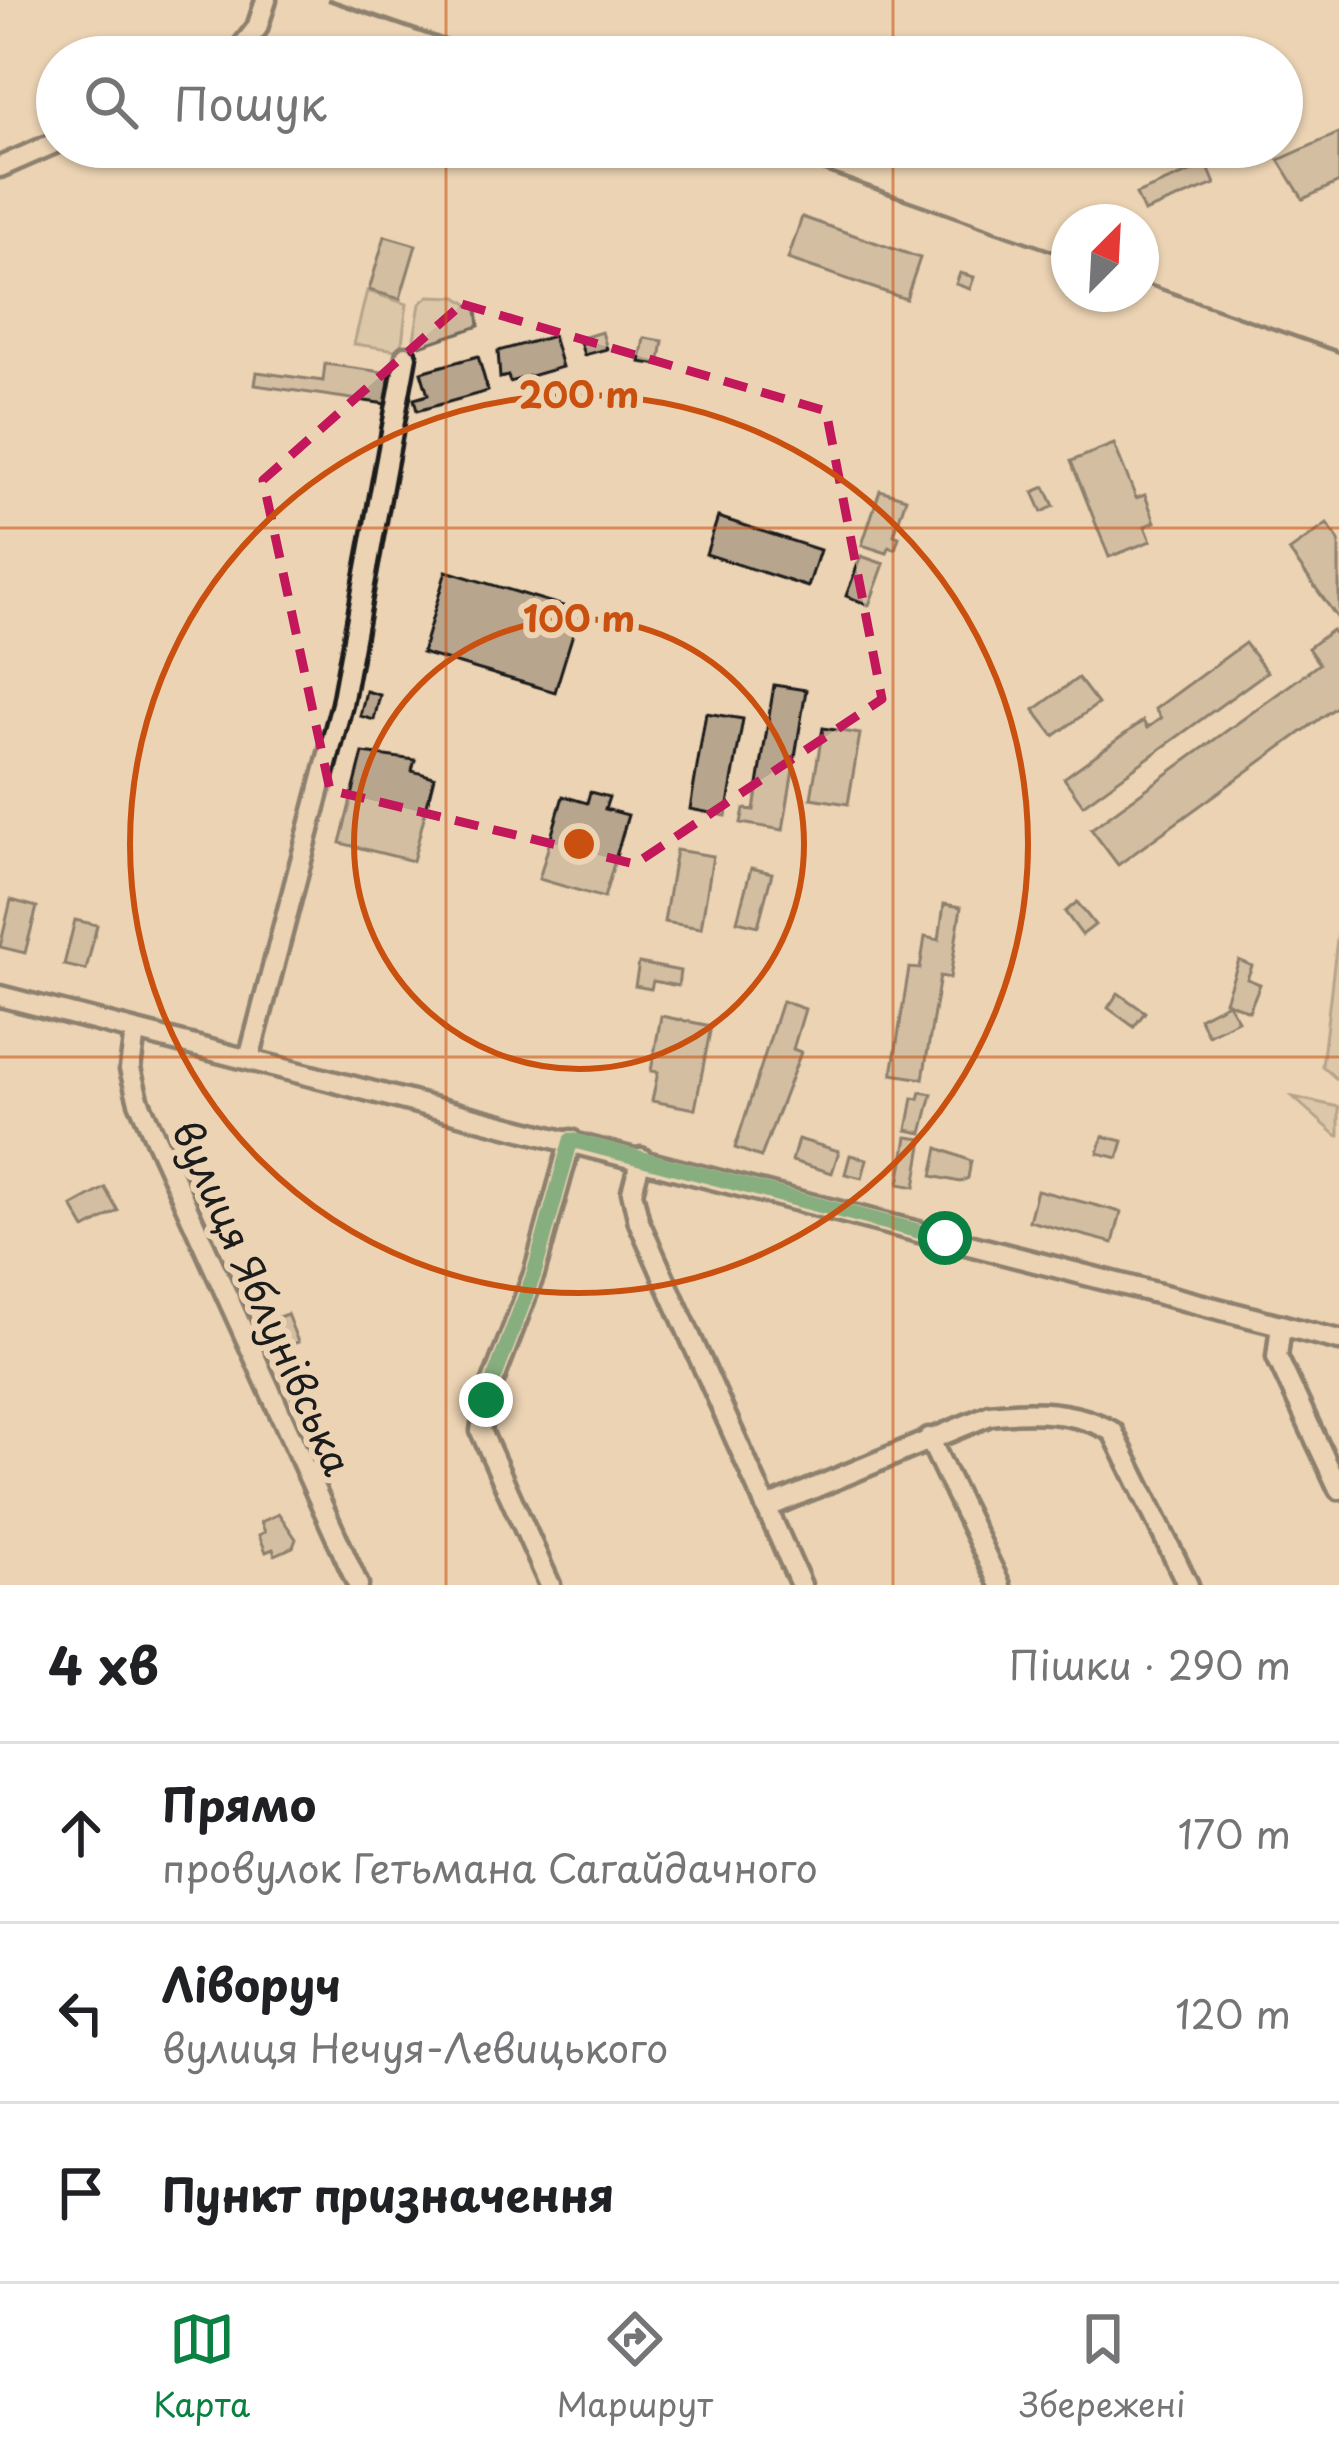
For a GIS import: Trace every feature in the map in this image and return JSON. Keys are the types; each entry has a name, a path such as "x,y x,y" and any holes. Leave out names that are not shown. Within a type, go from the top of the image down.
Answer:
{"street":[{"path":"251,36 266,0"},
{"path":"0,167 36,151"},
{"path":"250,1059 342,704 406,356"},
{"path":"0,996 1339,1340"},
{"name":"вулиця Яблунівська","path":"135,1032 130,1069 140,1102 358,1585"},
{"path":"550,1585 481,1431 486,1400 534,1274 571,1140"},
{"path":"641,1158 632,1192 639,1222 801,1585"},
{"path":"1281,1325 1277,1357 1339,1489"},
{"path":"766,1508 990,1414 1021,1411 1094,1420 1113,1432 1188,1585"},
{"path":"929,1438 1000,1585"}],"highlighted area":[{"path":"462,304 826,411 882,699 635,864 330,790 263,480"}],"shaded area":[{"path":"367,291 407,304 402,343 396,350 354,344"},
{"path":"429,296 457,297 477,310 479,326 420,346 414,339 420,304"},
{"path":"1339,922 1339,1081 1322,1066"},
{"path":"1293,1097 1339,1107 1339,1136 1336,1135"}],"building":[{"path":"1339,133 1339,182 1303,199 1284,168 1303,168 1303,149"},
{"path":"1200,168 1208,168 1215,184 1159,206 1140,204 1136,194"},
{"path":"802,217 920,258 906,299 788,259"},
{"path":"385,236 416,245 400,299 369,290"},
{"path":"960,273 974,277 970,289 956,284"},
{"path":"602,332 607,349 584,355 579,339"},
{"path":"553,336 562,367 510,382 508,376 500,378 498,351"},
{"path":"644,338 663,341 659,365 640,362"},
{"path":"478,356 488,391 417,411 414,399 428,395 421,372"},
{"path":"325,364 390,373 386,404 255,385 257,372 323,381"},
{"path":"1114,444 1136,498 1145,495 1155,522 1145,526 1151,541 1109,557 1071,461"},
{"path":"1045,487 1054,506 1042,512 1033,492"},
{"path":"880,490 906,498 894,535 899,537 895,549 889,547 887,553 862,545"},
{"path":"718,517 820,550 808,587 706,554"},
{"path":"1327,524 1339,541 1339,620 1289,551"},
{"path":"861,556 884,564 869,605 846,596"},
{"path":"446,571 580,611 555,692 422,653"},
{"path":"1332,630 1339,639 1339,705 1118,865 1091,829 1319,664 1308,648"},
{"path":"1245,643 1267,672 1083,805 1064,778 1143,721 1147,728 1161,718 1155,709"},
{"path":"1078,678 1098,704 1054,736 1034,710"},
{"path":"774,685 806,690 783,830 741,823 744,809 754,810"},
{"path":"366,691 380,695 374,720 360,716"},
{"path":"706,713 743,719 726,816 690,809"},
{"path":"823,728 860,734 848,804 811,798"},
{"path":"363,753 415,760 412,771 434,777 413,861 340,843"},
{"path":"590,792 609,797 605,809 628,815 604,898 539,879 563,796 587,803"},
{"path":"676,850 713,856 701,928 664,922"},
{"path":"751,868 772,873 758,926 737,921"},
{"path":"11,900 37,907 25,953 0,947"},
{"path":"1077,902 1095,925 1082,935 1065,912"},
{"path":"944,904 961,907 950,978 940,976 923,1079 892,1074 909,968 920,969 925,937 939,940"},
{"path":"75,920 97,925 86,970 64,965"},
{"path":"1239,960 1252,966 1247,979 1260,984 1249,1011 1225,1001"},
{"path":"639,963 680,971 678,986 653,981 651,989 635,986"},
{"path":"1118,993 1145,1012 1134,1027 1108,1008"},
{"path":"782,1001 805,1009 793,1049 801,1052 761,1157 735,1148"},
{"path":"1228,1003 1238,1020 1208,1035 1199,1018"},
{"path":"661,1016 711,1026 695,1109 652,1101 658,1072 651,1071"},
{"path":"921,1092 932,1094 922,1133 907,1130 913,1098 919,1099"},
{"path":"1103,1136 1123,1141 1118,1158 1098,1153"},
{"path":"907,1137 923,1139 915,1187 899,1184"},
{"path":"798,1139 839,1151 832,1173 792,1161"},
{"path":"938,1148 971,1161 968,1178 960,1182 932,1176"},
{"path":"850,1155 867,1159 862,1178 845,1174"},
{"path":"105,1188 118,1211 85,1229 72,1206"},
{"path":"1037,1190 1121,1212 1113,1243 1029,1221"},
{"path":"287,1314 298,1342 273,1351 262,1323"},
{"path":"312,1387 325,1410 305,1421 292,1398"},
{"path":"279,1514 296,1539 293,1547 275,1555 273,1549 266,1552 259,1535 265,1532 261,1522"}],"railway":[{"path":"329,0 433,36"},
{"path":"816,168 1051,251"},
{"path":"1159,288 1339,352"}],"route":[{"path":"486,1400 524,1306 571,1140 945,1238"}]}
